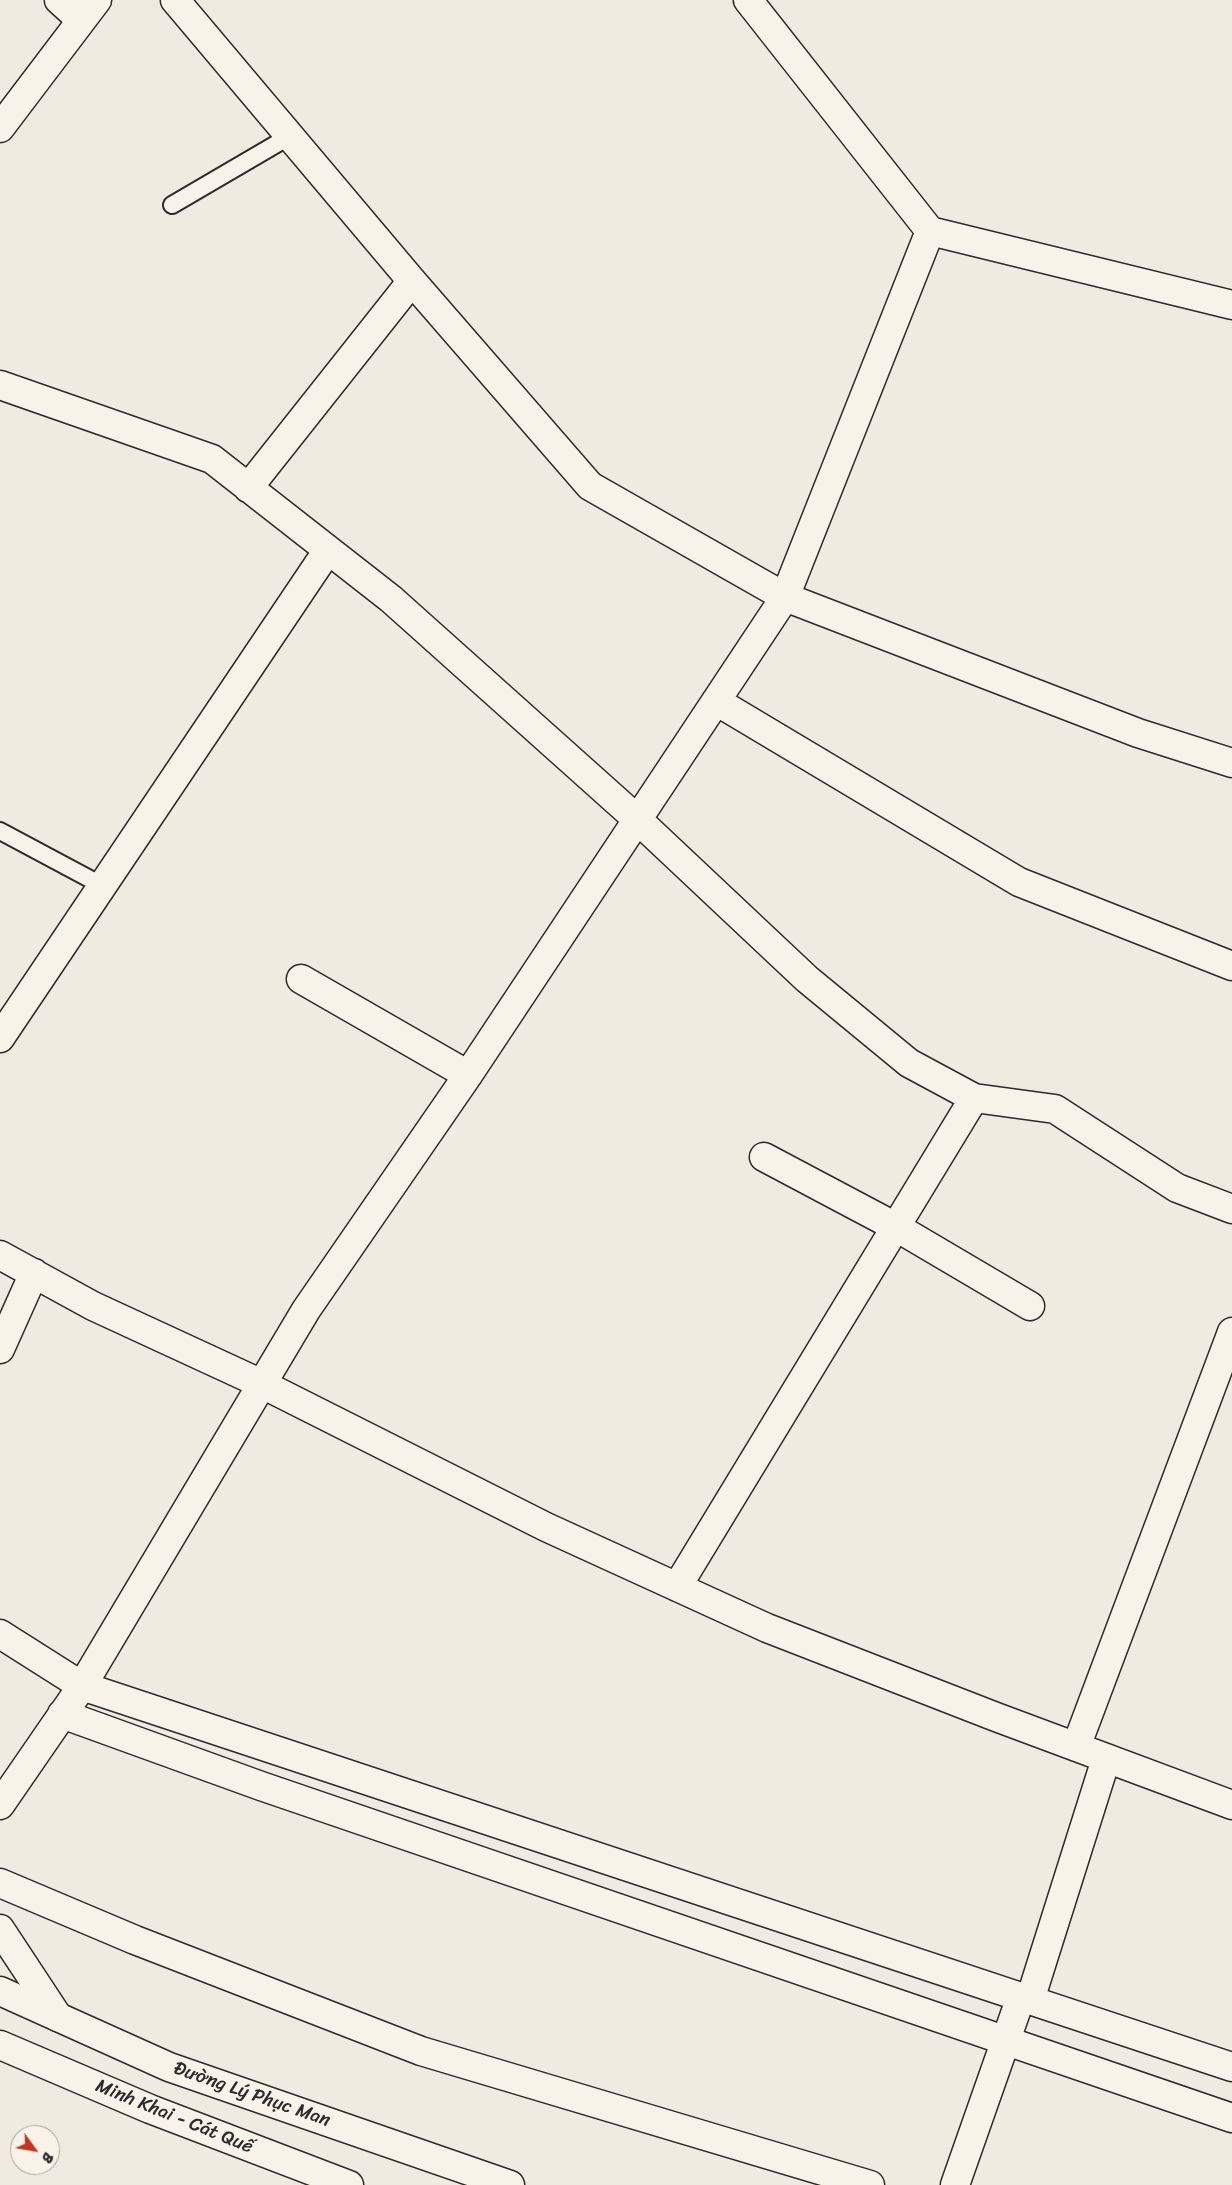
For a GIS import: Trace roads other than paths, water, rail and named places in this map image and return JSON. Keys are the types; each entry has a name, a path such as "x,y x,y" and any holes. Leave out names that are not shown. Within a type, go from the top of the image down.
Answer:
{"street":[{"path":"0,128 89,10 59,0"},
{"path":"176,0 412,281 590,486 785,597 1138,733 1232,763"},
{"path":"748,0 930,231 1226,299"},
{"path":"0,1805 82,1686 306,1310 468,1075 785,597 930,231"},
{"path":"248,488 412,281"},
{"path":"0,385 212,459 391,599 638,820 807,979 909,1063 974,1098 1055,1109 1177,1188 1232,1209"},
{"path":"0,1038 328,550"},
{"path":"716,701 1019,882 1232,966"},
{"path":"301,979 468,1075"},
{"path":"677,1587 974,1098"},
{"path":"764,1157 896,1227 1030,1306"},
{"path":"0,1255 93,1306 262,1384 546,1527 767,1628 1106,1759 1232,1805"},
{"path":"0,1349 34,1273"},
{"path":"1076,1747 1230,1344"},
{"path":"0,1634 82,1686 1232,2067"},
{"path":"62,1714 270,1790 1005,2039 1232,2118"},
{"path":"955,2185 1005,2039 1025,1998 1106,1759"},
{"path":"0,1883 135,1940 421,2051 870,2185"},
{"path":"0,1929 58,2017"},
{"name":"Đường Lý Phục Man","path":"0,1991 169,2067 510,2185"},
{"name":"Minh Khai - Cát Quế","path":"0,2045 150,2109 348,2185"}],"lane":[{"path":"172,205 290,136"},
{"path":"0,831 102,886"}]}
